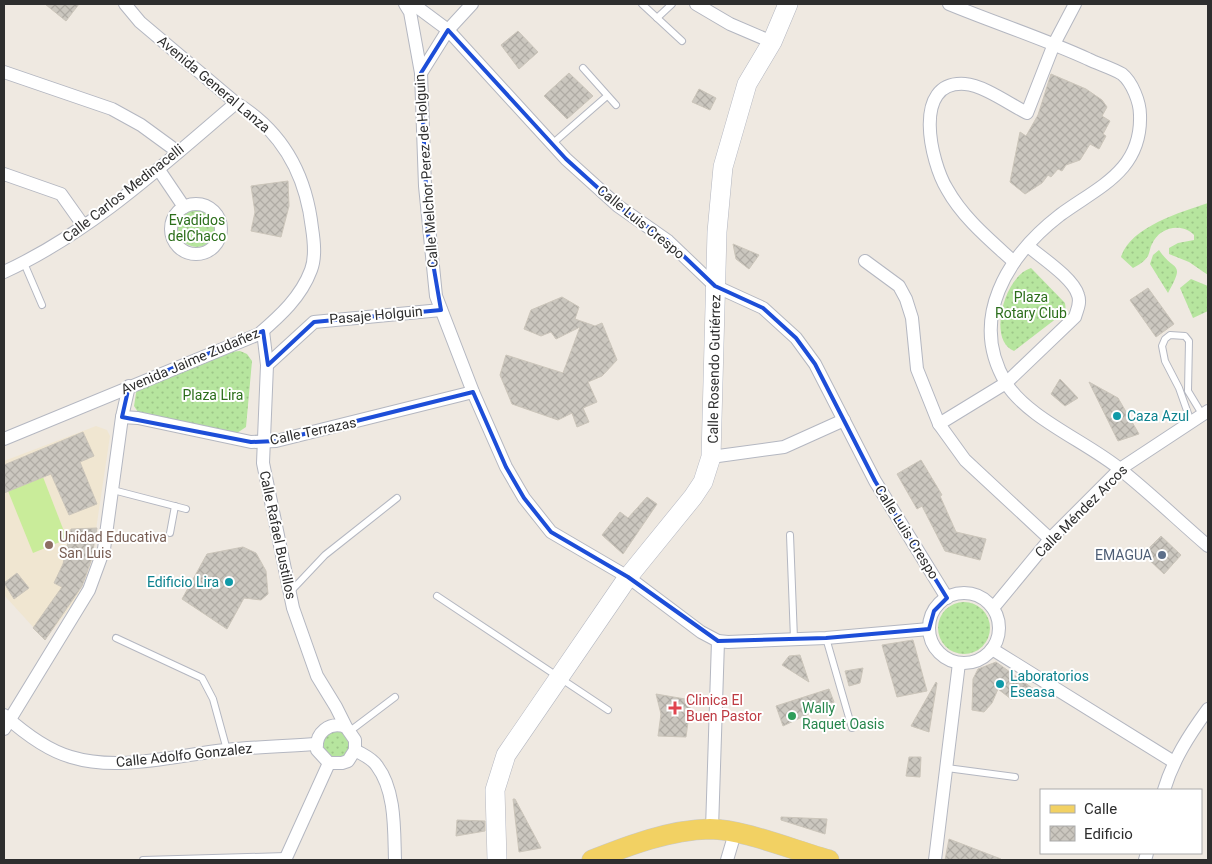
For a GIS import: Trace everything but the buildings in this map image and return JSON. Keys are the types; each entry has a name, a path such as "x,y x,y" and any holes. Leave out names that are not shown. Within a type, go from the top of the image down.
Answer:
{"main road":[{"path":"592,860 663,834 712,829 735,833 829,860"}],"street":[{"name":"Avenida General Lanza","path":"125,4 140,22 236,103 249,111 277,138 290,159 308,197"},
{"name":"Calle Melchor Perez de Holguin","path":"405,4 410,12 421,73 428,234 436,296 473,392 511,475 524,498 552,532 628,577 701,632 718,640 728,642 826,638 929,629"},
{"name":"Calle Luis Crespo","path":"413,4 448,30 552,144 618,206 668,241 715,286 763,308 791,333 815,364 875,481 947,598"},
{"path":"421,73 448,30 472,4"},
{"path":"696,4 730,24 772,42"},
{"name":"Calle Rosendo Gutiérrez","path":"497,860 495,790 501,767 516,740 628,577 703,482 711,456 715,286 723,167 747,84 772,42 788,4"},
{"path":"949,4 1054,44 1122,75 1140,106 1138,139 1129,159 1119,172 1107,184 1060,216 1028,246 1014,262 997,290 992,308 991,330 994,351 1006,383 1020,402 1120,469 1208,546"},
{"path":"1014,262 983,234 947,190 937,171 929,131 931,110 936,97 943,91 955,84 967,84 1027,114 1054,44 1075,4"},
{"path":"4,72 112,109 141,125 178,152"},
{"name":"Calle Carlos Medinacelli","path":"4,272 61,242 158,170 236,103"},
{"path":"158,170 184,206"},
{"path":"4,174 61,194 83,225"},
{"name":"Avenida Jaime Zudañez","path":"4,439 129,386 242,342 263,331 289,306 312,269 314,237 308,197"},
{"path":"939,424 1006,383 1074,318 1079,306 1078,294 1070,282 1028,246"},
{"path":"866,261 899,286 906,298 912,318 917,369 939,424 965,460 1050,539"},
{"name":"Pasaje Holguin","path":"267,365 314,322 441,310"},
{"name":"Calle Rafael Bustillos","path":"263,331 267,365 262,442 263,463 290,592 304,643 317,676 348,729"},
{"path":"6,721 89,590 104,549 122,417 129,386"},
{"name":"Calle Terrazas","path":"122,417 138,418 251,442 262,442 299,436 473,392"},
{"name":"Calle Méndez Arcos","path":"993,608 1050,539 1120,469 1205,413"},
{"path":"711,456 784,447 844,420"},
{"path":"957,594 977,596 993,608 999,624 999,633 992,649 977,661 959,663 941,654 935,647 929,629 934,611 947,598 957,594"},
{"path":"712,829 718,640"},
{"path":"992,649 1174,762"},
{"path":"935,860 959,663"},
{"path":"1164,789 1174,762 1208,709"},
{"name":"Calle Adolfo Gonzalez","path":"6,721 46,747 71,757 102,762 134,762 227,750 317,744"},
{"path":"335,725 348,729 355,740 355,750 348,760 342,763 329,762 320,755 317,744 324,729 335,725"},
{"path":"355,750 377,766 386,785 393,815 395,860"},
{"path":"286,858 329,762"},
{"path":"728,860 735,833"}],"lane":[{"path":"642,4 682,41"},
{"path":"657,18 672,4"},
{"path":"583,68 616,104"},
{"path":"552,144 608,96"},
{"path":"24,263 42,305"},
{"path":"1191,422 1179,388 1165,361 1162,346 1170,334 1185,336 1189,341 1188,391 1205,413"},
{"path":"113,490 186,509"},
{"path":"290,592 325,555 397,498"},
{"path":"170,533 175,506"},
{"path":"790,534 794,639"},
{"path":"437,596 608,710"},
{"path":"116,638 202,678 213,699 227,750"},
{"path":"826,638 852,728"},
{"path":"348,729 395,698"},
{"path":"947,768 1016,777"},
{"path":"142,860 286,858"}],"highlighted area":[{"path":"448,30 566,159 618,206 668,241 715,286 763,308 796,338 815,364 875,481 947,598 934,611 929,629 826,638 718,641 628,577 551,532 524,498 506,467 473,392 276,441 251,442 122,417 129,386 263,331 268,365 314,322 441,310 428,234 421,73"}],"shaded area":[{"name":"Unidad Educativa San Luis","path":"96,426 107,430 110,436 91,563 74,602 45,640 4,595 4,461"}],"green space":[{"path":"1208,203 1208,275 1189,262 1169,254 1169,248 1178,243 1194,240 1194,235 1183,229 1171,228 1165,230 1155,238 1147,258 1133,268 1121,257 1126,246 1145,229 1171,216"},
{"name":"Evadidos delChaco","path":"197,209 210,215 216,228 210,241 197,247 184,241 178,228 184,215"},
{"path":"1159,250 1177,271 1168,293 1150,264 1153,255"},
{"name":"Plaza Rotary Club","path":"1031,268 1065,303 1066,311 1014,351 1006,345 1001,335 1002,309 1013,283 1021,273"},
{"path":"1191,279 1208,286 1208,311 1193,318 1180,288"},
{"name":"Plaza Lira","path":"240,351 247,354 252,361 246,427 234,435 138,412 134,406 137,387 228,352"},
{"path":"43,477 67,539 33,553 8,491"},
{"path":"959,602 969,602 978,606 986,614 990,628 986,642 978,650 969,654 959,654 950,650 942,642 938,633 938,623 942,614 950,606"},
{"path":"336,731 346,735 350,745 346,755 336,759 326,755 322,745 326,735"}],"place":[{"name":"Caza Azul","path":"1117,416"},
{"name":"Unidad Educativa San Luis","path":"49,545"},
{"name":"EMAGUA","path":"1162,555"},
{"name":"Edificio Lira","path":"229,582"},
{"name":"Laboratorios Eseasa","path":"1000,684"},
{"name":"Clinica El Buen Pastor","path":"675,708"},
{"name":"Wally Raquet Oasis","path":"792,716"}]}
